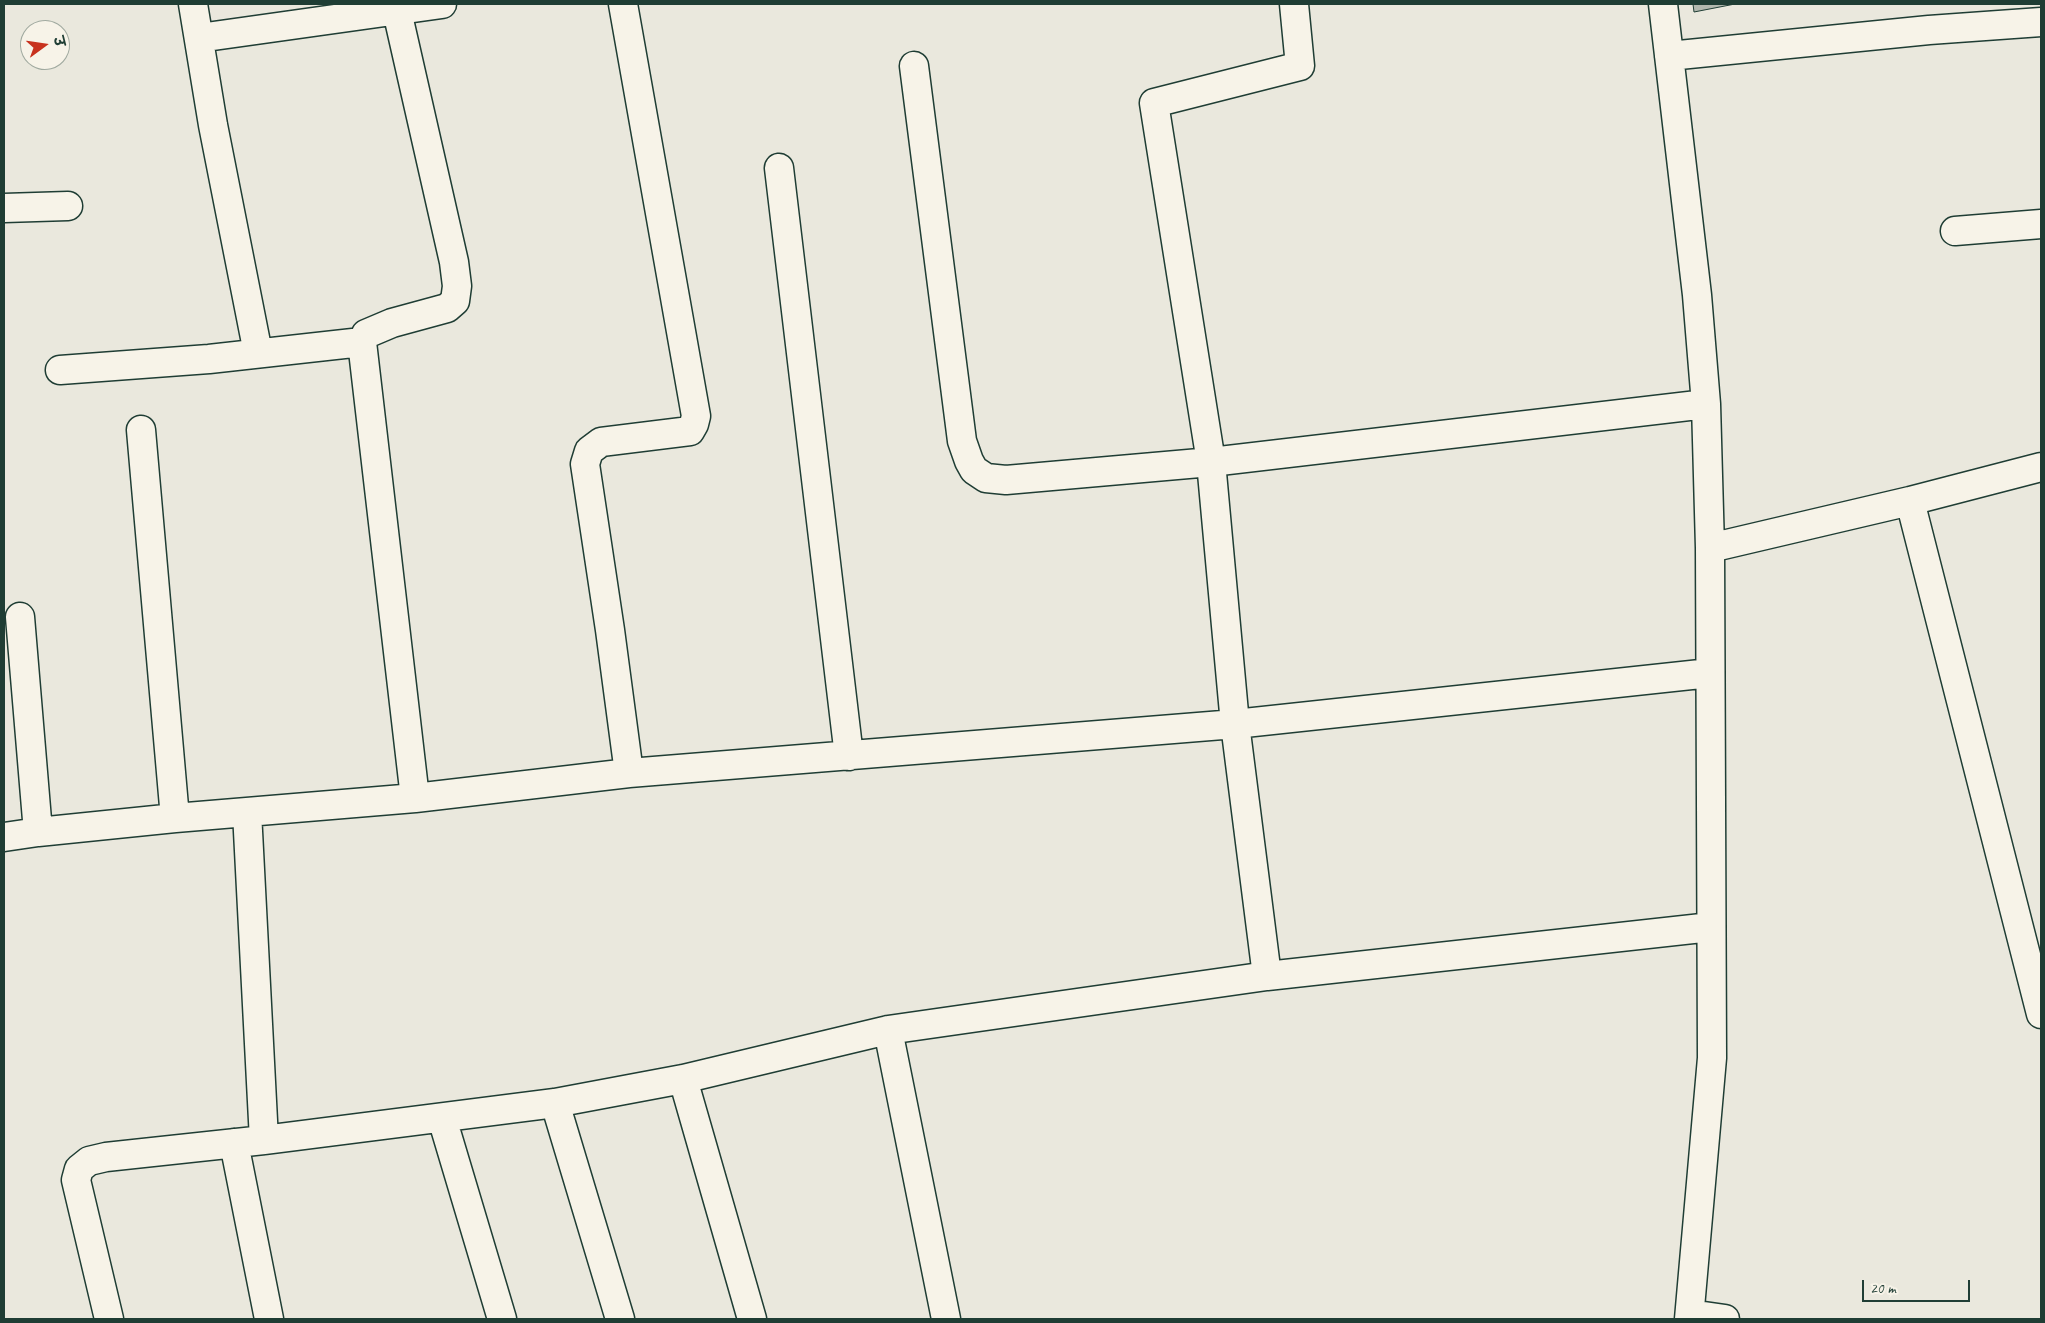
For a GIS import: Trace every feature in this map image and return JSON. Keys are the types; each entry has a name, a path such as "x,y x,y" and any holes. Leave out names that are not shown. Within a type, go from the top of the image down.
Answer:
{"street":[{"path":"193,4 213,125 258,353"},
{"path":"199,38 442,4"},
{"path":"623,4 696,416 690,431 601,442 590,451 585,464 629,773"},
{"path":"1267,976 1235,724 1211,462 1154,103 1300,66 1294,4"},
{"path":"1663,4 1697,295 1706,404 1710,548 1712,1058 1690,1316 1725,1319"},
{"path":"397,11 454,262 457,286 455,301 447,308 392,323 366,334 362,342 415,798"},
{"path":"1669,56 1929,30 2041,22"},
{"path":"914,66 962,441 968,461 974,470 986,478 1006,480 1211,462 1706,404"},
{"path":"779,168 850,756"},
{"path":"4,208 68,206"},
{"path":"1955,231 2041,224"},
{"path":"60,370 362,342"},
{"path":"142,430 175,818"},
{"path":"1710,548 1910,501 2041,467"},
{"path":"1910,501 2041,1014"},
{"path":"20,617 38,832"},
{"path":"4,837 175,818 415,798 629,773 1235,724 1710,673"},
{"path":"246,812 264,1140"},
{"path":"109,1319 78,1196 76,1180 79,1169 89,1161 106,1157 264,1140 555,1103 684,1079 888,1030 1267,976 1711,927"},
{"path":"888,1030 946,1319"},
{"path":"684,1079 752,1319"},
{"path":"555,1103 620,1319"},
{"path":"442,1118 502,1319"},
{"path":"234,1143 269,1319"}],"building":[{"path":"1693,4 1735,4 1694,12"}]}
